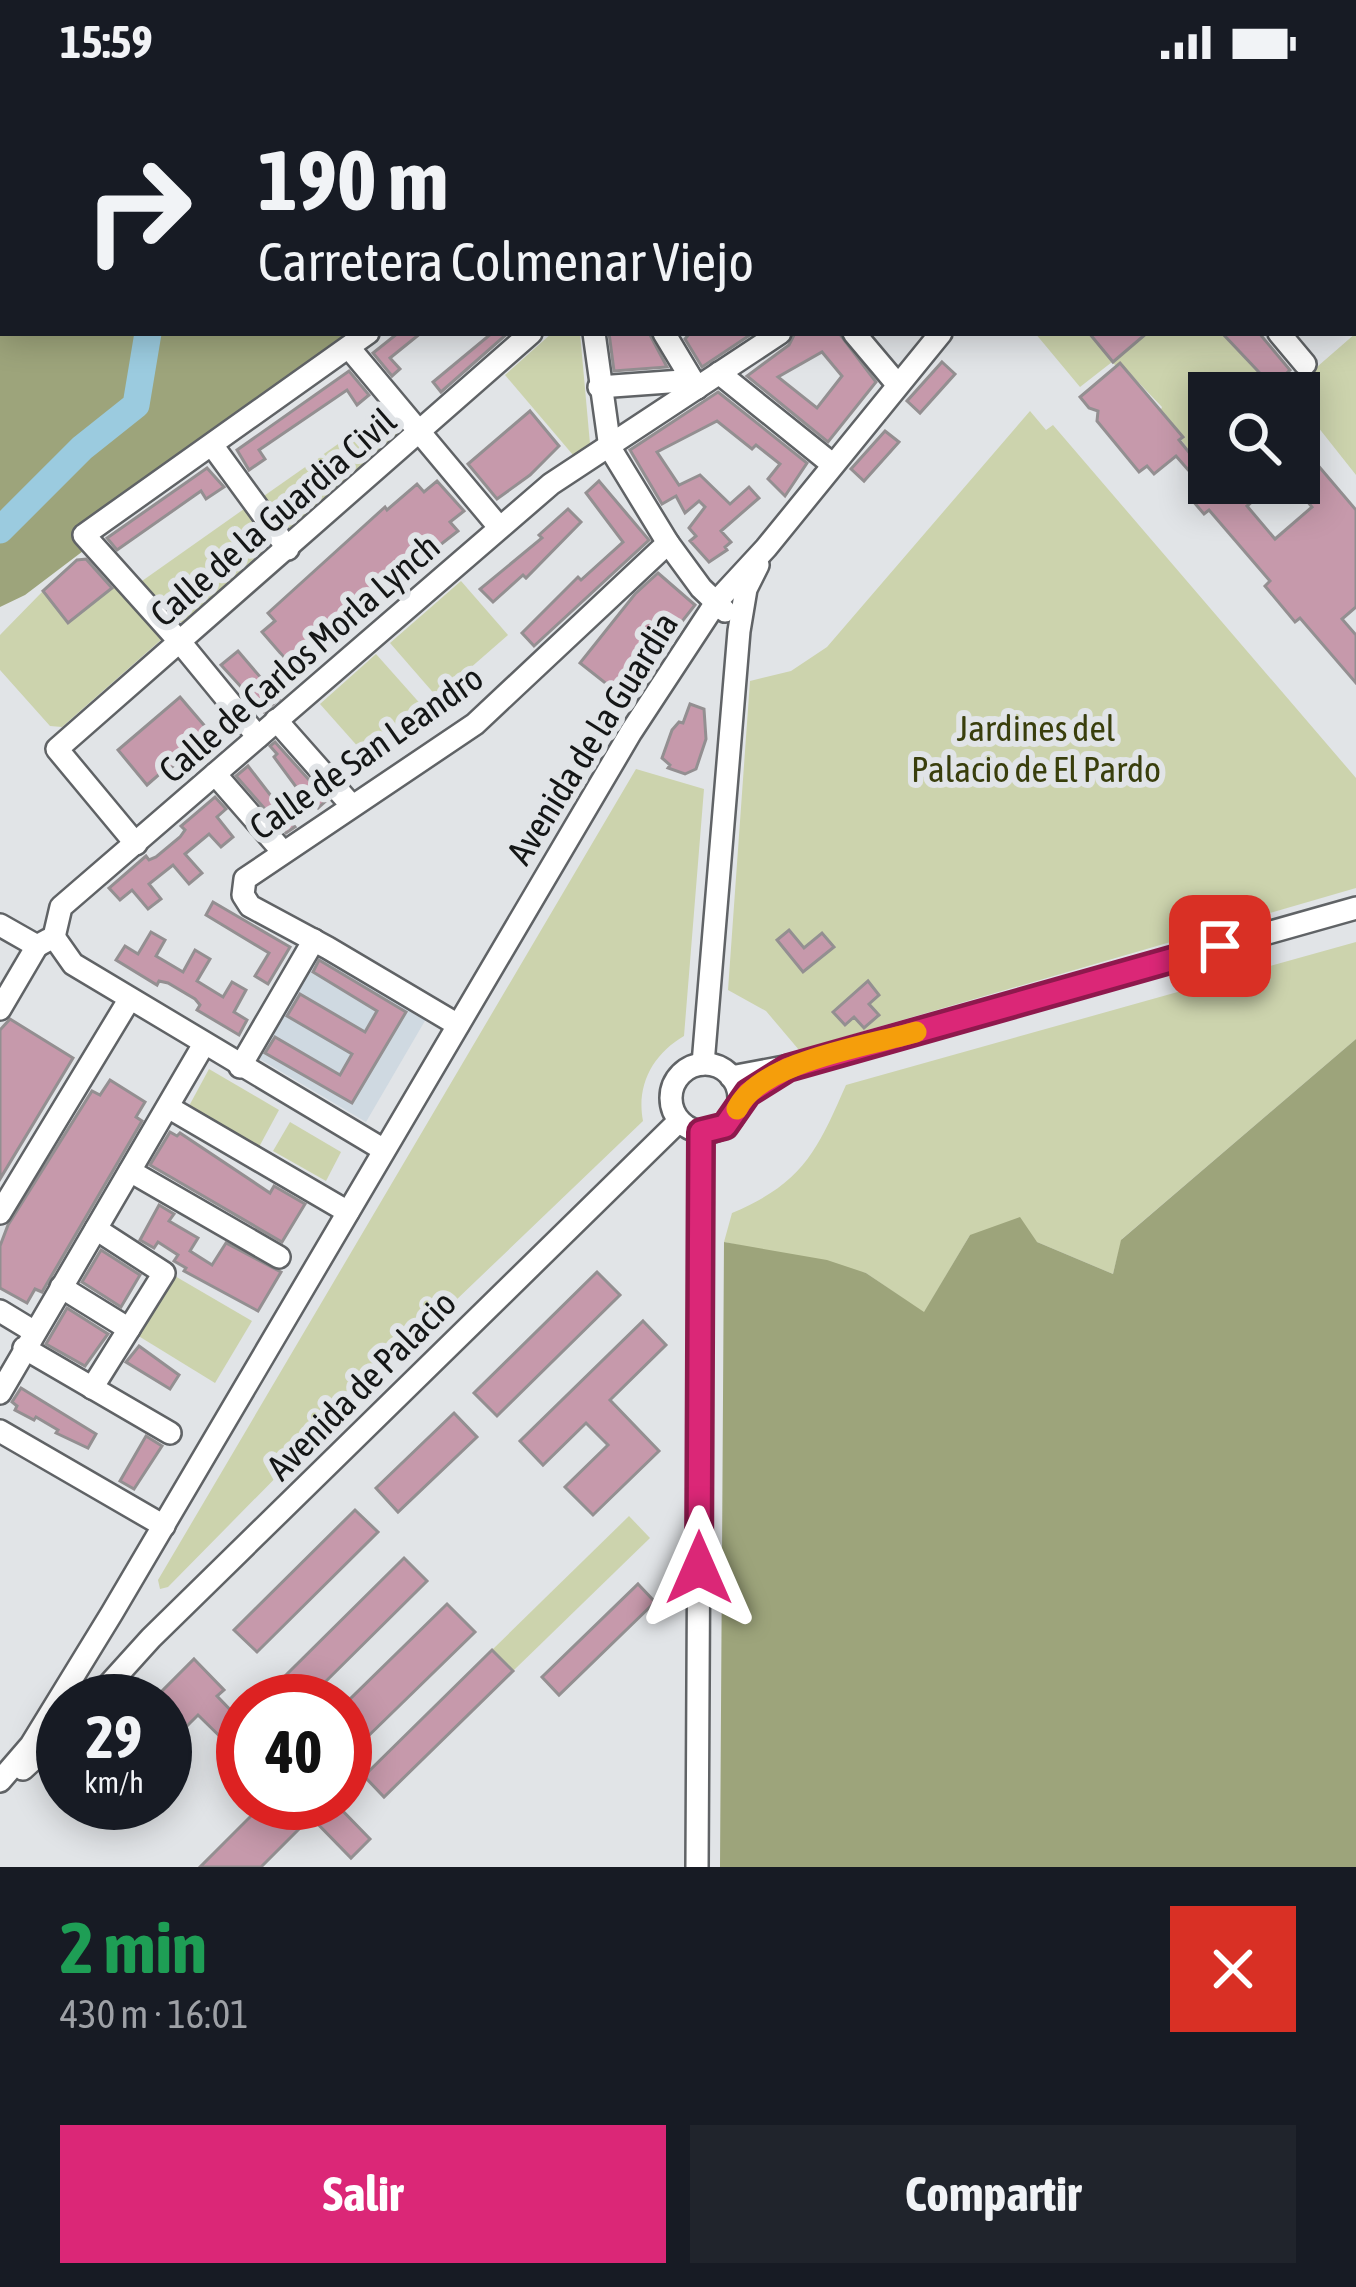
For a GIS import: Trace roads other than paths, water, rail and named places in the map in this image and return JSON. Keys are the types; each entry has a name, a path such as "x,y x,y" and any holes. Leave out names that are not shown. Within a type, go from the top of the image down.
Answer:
{"street":[{"path":"258,736 84,535 365,336"},
{"name":"Calle de la Guardia Civil","path":"136,844 57,749 421,433 525,336"},
{"path":"594,336 610,448 661,550 709,594 738,640"},
{"path":"666,336 697,388"},
{"name":"Calle de Carlos Morla Lynch","path":"0,1009 46,941 62,907 276,720 551,484 775,336"},
{"path":"857,336 897,384"},
{"name":"Avenida de la Guardia","path":"0,1785 31,1744 164,1526 682,651 709,594 766,548 938,336"},
{"path":"1282,336 1305,364"},
{"path":"350,349 500,527"},
{"path":"719,373 832,464"},
{"path":"599,386 682,381 697,388"},
{"path":"212,445 288,549"},
{"path":"704,1064 738,640 746,589 766,548"},
{"name":"Calle de San Leandro","path":"458,1025 250,906 243,895 245,879 475,724 661,550"},
{"path":"709,594 728,602 746,589"},
{"path":"682,651 707,631 724,632 738,640"},
{"path":"276,720 352,806"},
{"path":"215,774 283,852"},
{"path":"739,1103 731,1077 719,1067 704,1064 683,1071 670,1100 679,1121 701,1132 725,1126 739,1103 765,1080 788,1068 1356,908"},
{"path":"0,925 46,941 129,1000 384,1150"},
{"path":"240,1067 314,940"},
{"path":"0,1213 129,1000"},
{"path":"0,1393 204,1044"},
{"path":"731,1077 744,1071 788,1068"},
{"path":"168,1107 348,1212"},
{"name":"Avenida de Palacio","path":"118,1674 679,1121"},
{"path":"697,1867 701,1132"},
{"path":"130,1172 279,1257"},
{"path":"92,1388 164,1273 96,1228"},
{"path":"61,1287 129,1329"},
{"path":"0,1311 29,1340 92,1388 170,1433"},
{"path":"0,1431 164,1526"},
{"path":"112,1613 107,1638 111,1649 129,1654 151,1638"},
{"path":"0,1785 36,1755"}],"waterway":[{"path":"0,530 82,448 136,405 148,336"}],"park label":[{"name":"Jardines del Palacio de El Pardo","path":"1036,748"}]}
